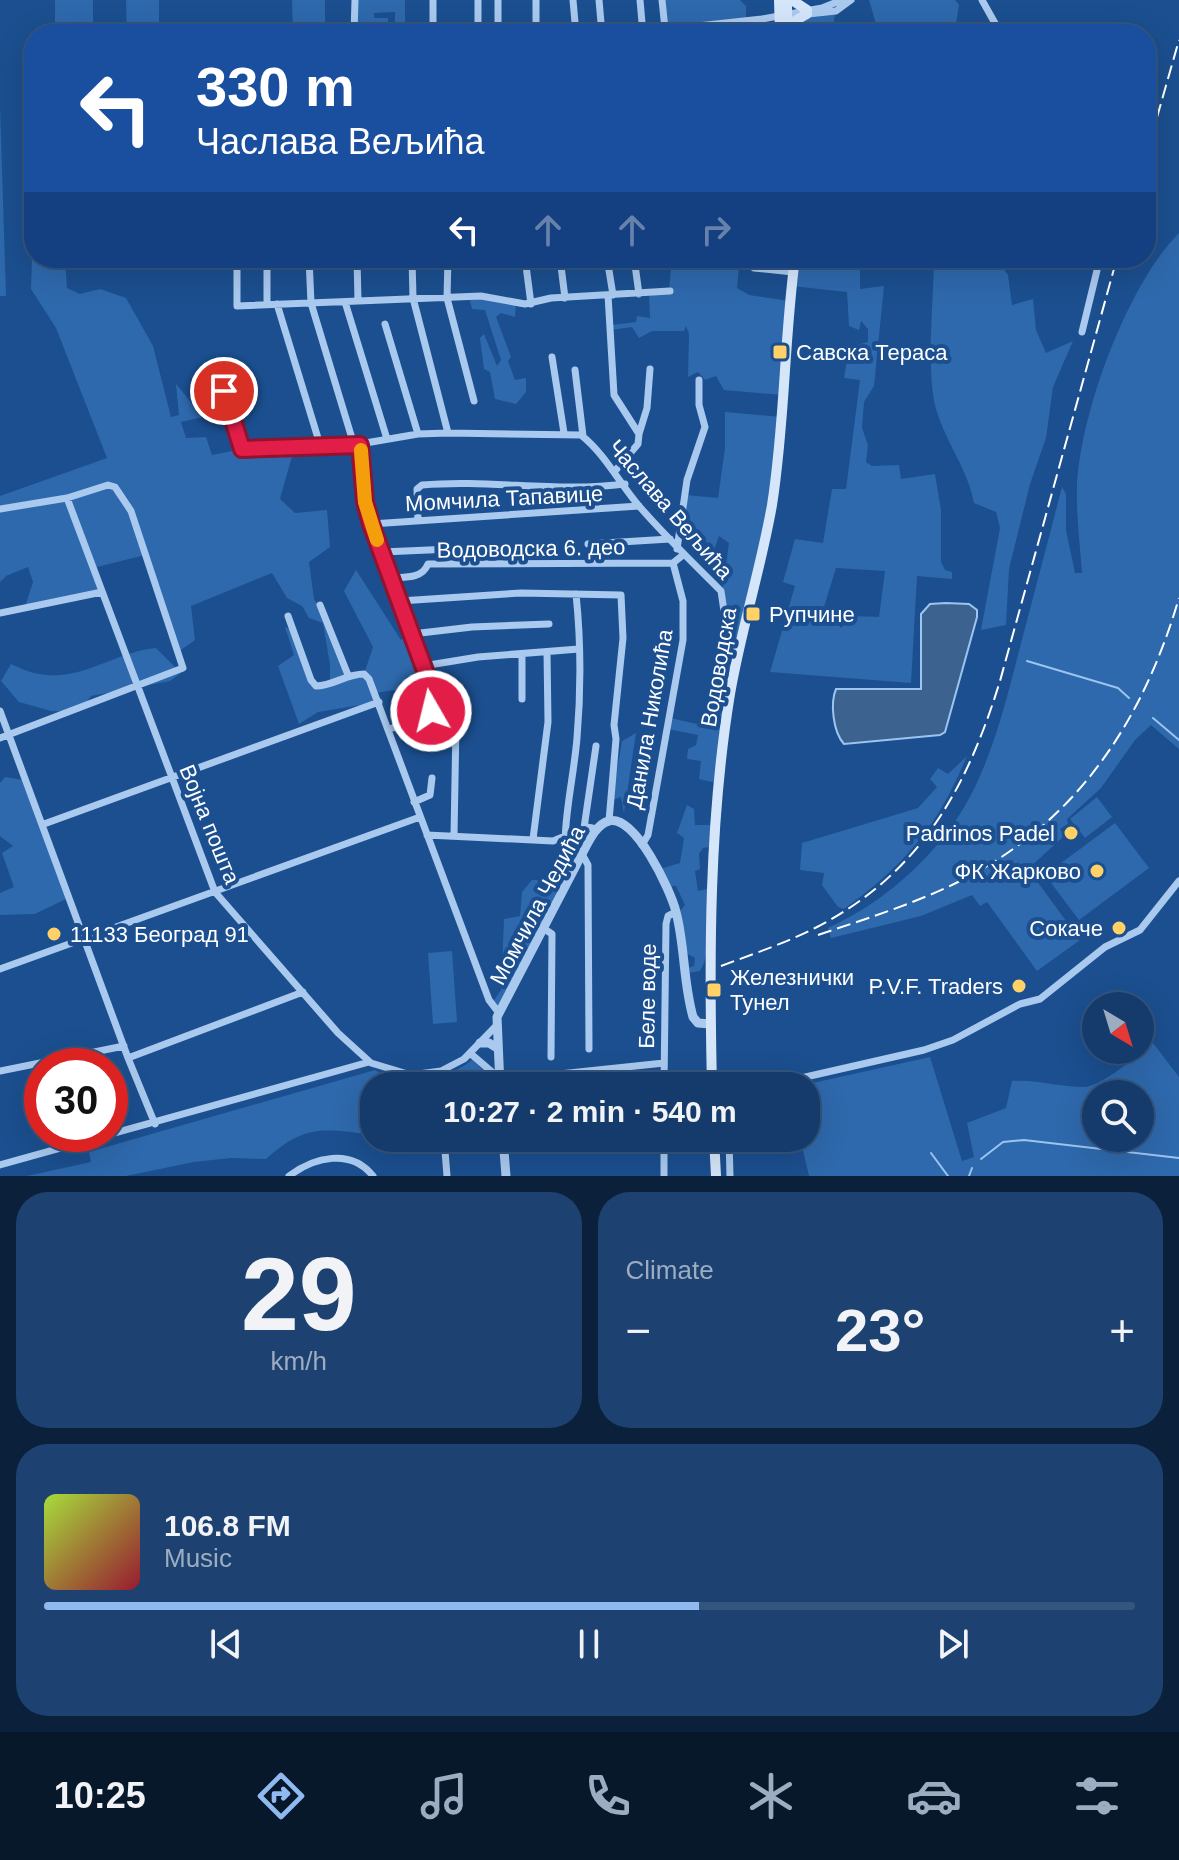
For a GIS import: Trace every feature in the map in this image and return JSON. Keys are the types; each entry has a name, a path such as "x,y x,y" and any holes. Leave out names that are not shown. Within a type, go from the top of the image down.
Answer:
{"main road":[{"path":"779,0 784,24"},
{"path":"784,24 789,0 807,12 786,24"},
{"name":"Водоводска","path":"712,1072 710,1021 717,825 727,714 772,505 794,268"},
{"path":"715,1152 716,1176"}],"street":[{"path":"354,24 355,0"},
{"path":"433,0 433,24"},
{"path":"478,0 478,24"},
{"path":"498,0 498,24"},
{"path":"536,0 536,24"},
{"path":"573,0 575,24"},
{"path":"599,0 601,24"},
{"path":"640,0 641,24"},
{"path":"662,0 664,24"},
{"path":"807,12 842,0"},
{"path":"807,12 836,11 851,0"},
{"path":"982,0 995,24"},
{"path":"237,268 237,306 492,297 531,304 565,298 670,291"},
{"path":"267,268 267,304"},
{"path":"309,268 311,303 357,445 371,524 435,698 434,708 429,713 388,730"},
{"path":"357,268 358,301"},
{"path":"412,268 413,298 448,433"},
{"path":"448,268 447,298 474,401"},
{"path":"526,268 531,304"},
{"path":"561,268 565,298"},
{"path":"608,268 614,395 639,434"},
{"path":"635,268 639,294"},
{"path":"754,268 793,272"},
{"path":"1082,332 1098,268"},
{"path":"345,302 387,439"},
{"path":"277,304 321,448"},
{"path":"385,324 418,434"},
{"path":"552,357 564,433"},
{"name":"Часлава Вељића","path":"217,367 242,449 357,445 418,434 564,433 583,436"},
{"path":"615,471 638,444 647,408 650,369"},
{"name":"Часлава Вељића","path":"575,370 583,436 615,471 639,506 680,552 721,591 729,645 738,652"},
{"path":"673,563 680,552 687,480 705,427 699,405 699,380"},
{"path":"418,520 417,489 422,485 471,481 583,488 625,484"},
{"path":"0,509 67,498 108,485 122,493 131,511 183,668 0,738"},
{"name":"Војна пошта","path":"67,498 215,892 369,1062"},
{"name":"Момчила Тапавице","path":"371,524 639,506"},
{"path":"588,544 670,539"},
{"path":"382,552 544,545"},
{"path":"516,547 516,562"},
{"path":"423,550 423,558 428,564"},
{"name":"Водоводска 6. део","path":"392,578 416,576 425,571 428,564 673,563"},
{"name":"Данила Николића","path":"642,845 648,835 682,652 683,601 673,563"},
{"path":"0,613 102,592"},
{"path":"400,601 521,593 621,595 623,638 609,821"},
{"path":"568,880 563,852 577,737 579,649 576,594"},
{"path":"320,605 348,675"},
{"path":"288,616 311,680 316,686 330,684 348,675 364,674 379,702 489,1000 499,1013"},
{"path":"412,634 472,627 549,624"},
{"path":"423,666 579,649"},
{"path":"533,839 548,722 547,652"},
{"path":"522,654 522,699"},
{"path":"44,824 379,702"},
{"path":"0,711 124,1046 0,1071"},
{"path":"454,836 456,724"},
{"path":"584,828 596,746"},
{"path":"414,802 430,795 432,778"},
{"path":"0,969 420,817"},
{"name":"Момчила Чедића","path":"498,1072 496,1026 499,1013 582,854 597,829 609,821 627,825 669,891 676,912 691,1012 698,1023 710,1021"},
{"path":"427,835 553,841 584,828 597,829"},
{"path":"582,854 588,865 589,1049"},
{"path":"820,1074 924,1050 953,1040 1020,1004 1040,999 1107,945 1140,930 1179,881"},
{"name":"Беле воде","path":"664,1072 666,924 668,916 676,912"},
{"path":"543,928 552,934 551,1057"},
{"path":"155,1124 128,1058 303,992"},
{"path":"0,1165 369,1062 395,1072 427,1074 453,1066 471,1054 496,1026"},
{"path":"480,1043 489,1043 497,1048"},
{"path":"471,1054 489,1072"},
{"path":"578,1072 664,1063"},
{"path":"445,1152 447,1176"},
{"path":"504,1152 506,1176"},
{"path":"664,1152 664,1176"},
{"path":"729,1152 730,1176"},
{"path":"289,1176 312,1161 332,1158 359,1164 373,1176"}],"shaded area":[{"path":"55,0 93,0 93,24 55,24"},
{"path":"126,0 159,0 159,24 127,24"},
{"path":"292,0 325,0 325,24 293,24"},
{"path":"355,0 405,0 405,24 395,24 395,12 374,13 374,18 388,18 388,24 354,24"},
{"path":"662,0 740,0 746,6 746,20 665,24"},
{"path":"869,0 955,0 959,5 956,24 876,24"},
{"path":"836,7 833,24 792,24 793,20 813,10"},
{"path":"0,106 6,296 0,296"},
{"path":"1179,233 1179,749 1151,725 1135,740 1101,788 1067,819 1068,824 1060,829 1064,836 1028,869 1080,940 1037,971 987,902 980,906 972,895 921,916 831,938 828,928 872,903 913,870 948,831 975,787 1001,718 1062,487 1066,494 1066,530 1075,573 1082,573 1077,487 1087,424 1097,388 1125,317 1142,284 1152,268 1156,268 1160,256"},
{"path":"32,268 66,268 67,288 80,294 100,289 126,298 153,346 171,417 179,415 176,384 203,417 181,422 186,438 206,437 212,455 242,449 294,449 280,499 295,513 327,510 330,547 309,562 314,599 326,617 348,674 364,674 373,647 344,591 356,570 401,640 409,632 435,698 434,708 405,722 395,712 398,698 395,690 375,693 379,702 318,712 299,724 278,666 294,655 285,627 293,631 316,686 330,684 323,623 309,618 302,606 287,598 272,573 191,606 195,640 178,652 145,555 93,568 102,592 25,607 33,582 28,567 6,576 0,582 0,496 107,458 56,328 31,289"},
{"path":"658,268 739,268 737,288 749,295 790,301 783,395 724,390 716,376 705,380 698,372 688,377 689,334 686,326 684,331 652,331 639,338 632,327 611,330 611,325 636,322 637,316 650,318 649,293 669,291 671,269"},
{"path":"794,268 860,268 860,289 884,286 874,386 864,402 862,428 868,445 866,462 872,466 899,465 901,479 935,474 941,510 941,562 945,570 952,572 952,579 917,576 911,683 770,672 795,586 783,582 795,539 823,543 832,489 846,489 860,380 844,378 847,360 855,354 856,345 868,342 868,329 861,321 859,330 849,326 847,292 792,286","holes":["836,568 885,571 879,617 852,616 841,628 824,607"]},
{"path":"934,268 1003,268 1008,275 1012,305 1033,299 1036,330 1046,353 1073,341 1053,387 1046,438 1030,484 1009,569 1006,625 981,630 1000,528 996,512 974,503 967,479 946,435 933,397"},
{"path":"469,297 516,303 515,317 501,313 496,317 511,357 508,361 515,380 526,378 526,392 516,404 495,399 490,372 484,369 480,338 484,334 497,366 501,360 485,310 472,309"},
{"path":"725,412 781,417 775,476 743,633 729,645 722,594 729,543 719,536 714,550 698,533 680,542 686,495 718,498 725,448"},
{"path":"930,604 969,604 977,610 977,617 945,732 844,744 834,717 836,689 921,689 921,614"},
{"path":"156,648 181,673 170,681 91,696 79,712 51,711 19,702 1,681 11,664 36,673 70,674 127,654"},
{"path":"730,657 737,658 721,784 699,779 701,761 687,759 688,749 696,745 698,735 668,729 670,718 702,725 716,722 712,709"},
{"path":"636,733 624,813 621,797 612,800 622,741"},
{"path":"967,756 944,803 918,842 885,876 844,909 838,907 822,885 824,873 800,870 802,843 918,808 937,787 930,779 938,768 948,774"},
{"path":"5,777 24,780 70,897 35,914 0,915 0,893 14,887 2,853 13,846 0,836 0,783"},
{"path":"1097,797 1112,817 1085,838 1070,819"},
{"path":"687,805 694,809 695,825 717,825 716,846 703,848 699,854 700,869 695,871 698,891 714,887 708,909 706,953 700,971 688,973 687,968 694,966 695,958 686,953 680,911 685,905 676,886 670,886 660,869 680,863 684,838 677,833"},
{"name":"ФК Жарково","path":"1115,823 1149,868 1079,920 1045,875"},
{"path":"532,880 568,880 499,1013 491,1005 501,990 504,919 520,916 522,892"},
{"path":"452,951 457,1022 433,1024 428,953"},
{"path":"1154,1044 1179,1077 1179,1176 809,1176 803,1152 820,1152 820,1081 930,1057 962,1161 974,1157 967,1123 1006,1108 1012,1081 1082,1087 1082,1152 1154,1152 1154,1080 1103,1080 1125,1064 1154,1064"},
{"path":"472,1060 485,1072 453,1072"},
{"path":"360,1074 360,1133 324,1131 302,1135 266,1159 231,1158 194,1162 126,1176 27,1176 91,1162 89,1152 128,1152 128,1141"}],"waterway":[{"path":"1027,661 1118,688 1129,698"},
{"path":"1153,718 1179,740"},
{"path":"981,1159 1003,1142 1024,1140 1179,1158"},
{"path":"931,1153 948,1176"},
{"path":"969,1176 972,1168"}],"railway":[{"path":"1156,121 1179,40"},
{"path":"721,966 805,933 853,905 885,881 912,854 955,792 972,757 1000,681 1114,268"},
{"path":"818,935 905,905 956,883 999,859 1070,800 1124,728 1164,644 1179,598"}],"slow traffic":[{"path":"361,450 365,502 377,540"}],"place":[{"name":"Савска Тераса","path":"780,352"},
{"name":"Рупчине","path":"753,614"},
{"name":"Padrinos Padel","path":"1071,833"},
{"name":"ФК Жарково","path":"1097,871"},
{"name":"Сокаче","path":"1119,928"},
{"name":"11133 Београд 91","path":"54,934"},
{"name":"P.V.F. Traders","path":"1019,986"},
{"name":"Железнички Тунел","path":"714,990"}],"route":[{"path":"224,391 242,449 360,445 365,502 435,698 436,704 431,711"}]}
